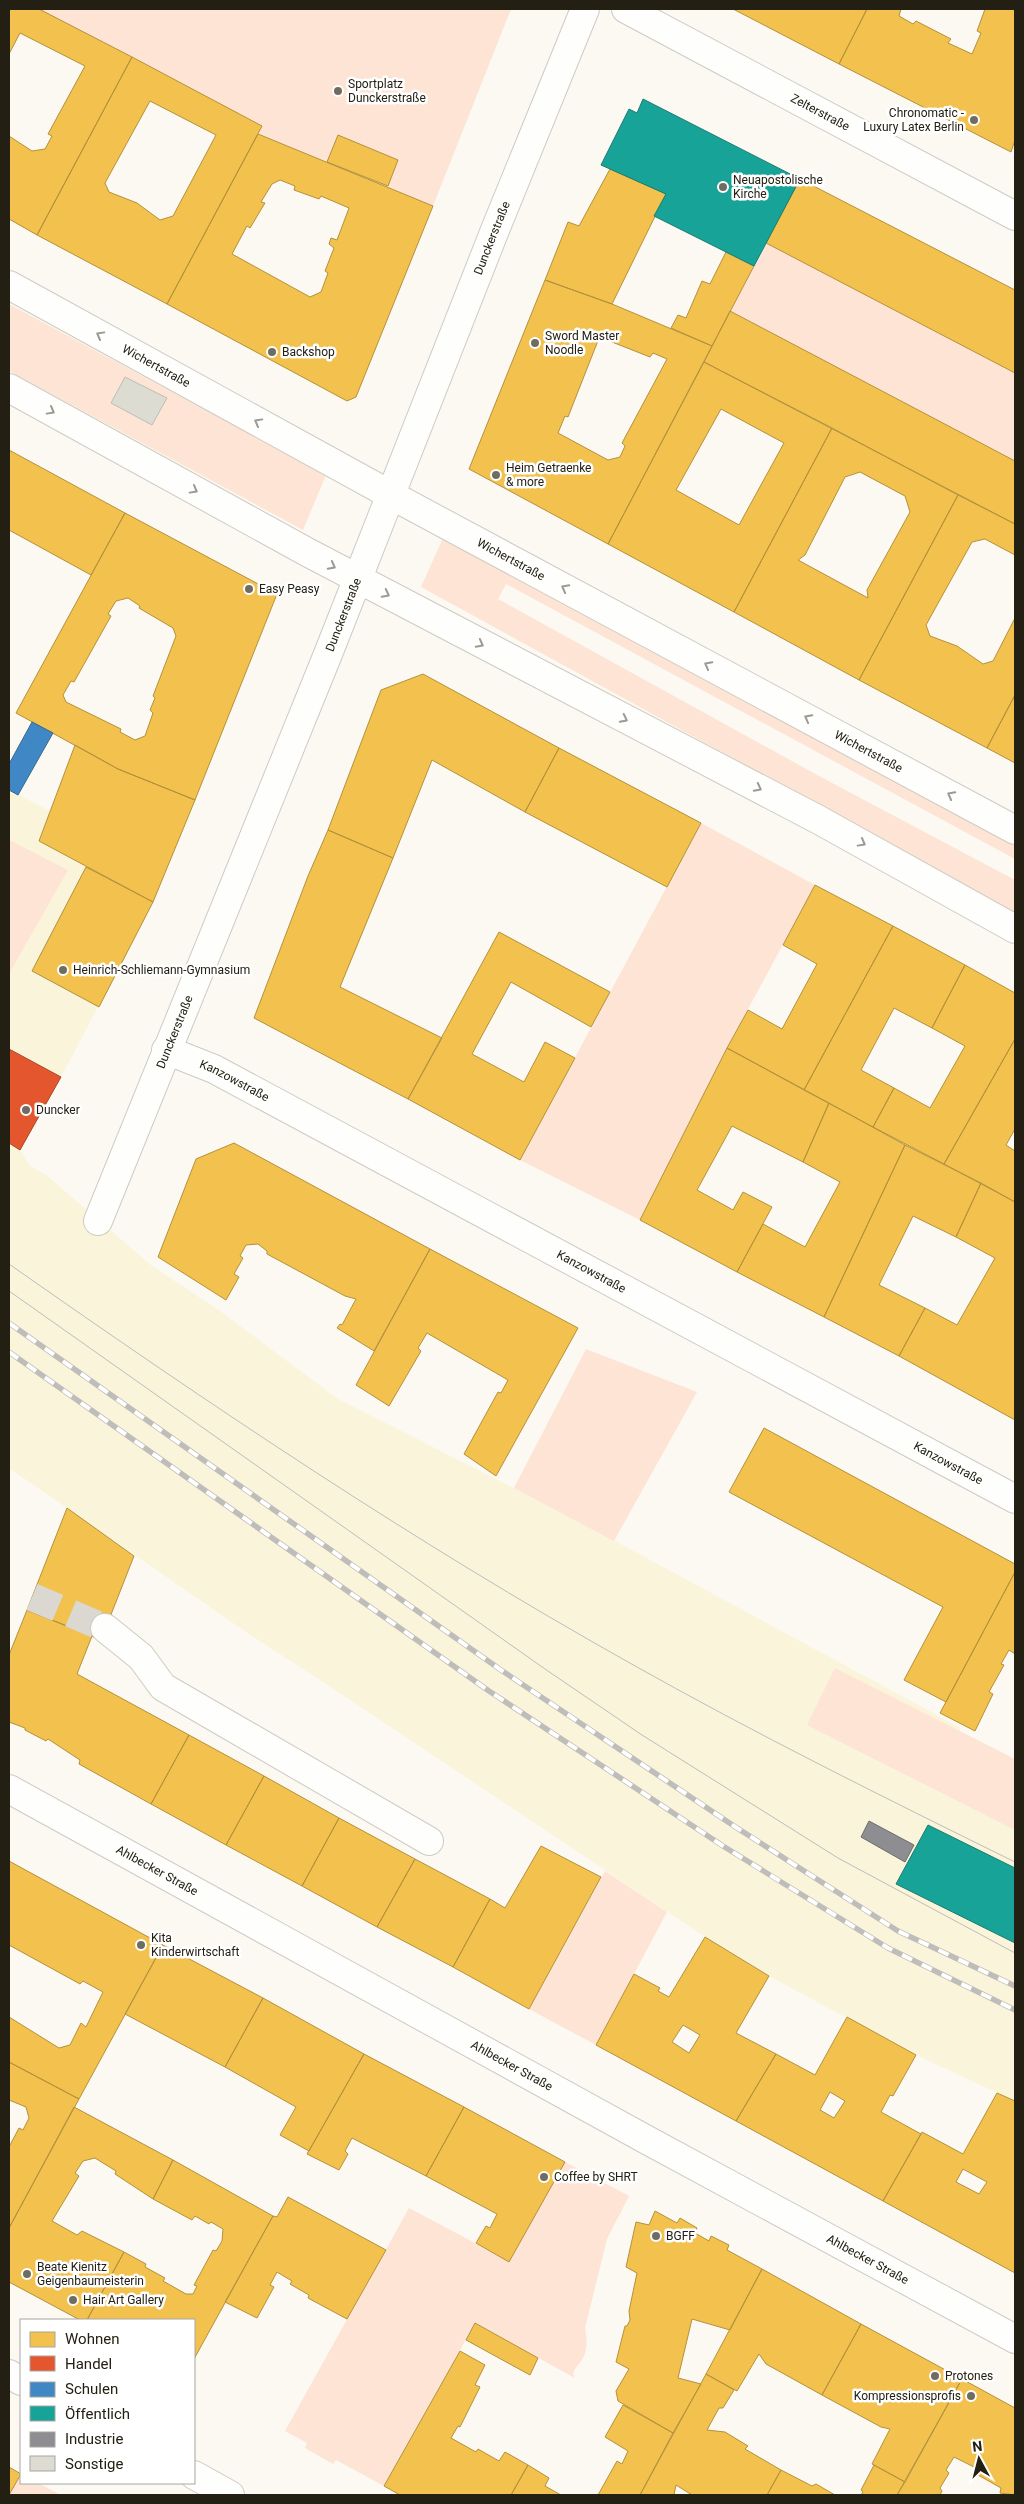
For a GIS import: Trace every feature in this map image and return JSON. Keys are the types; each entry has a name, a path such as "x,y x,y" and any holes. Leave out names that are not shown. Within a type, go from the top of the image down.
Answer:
{"street":[{"name":"Dunckerstraße","path":"98,1220 358,580 585,9"},
{"name":"Zelterstraße","path":"626,9 1015,216"},
{"name":"Wichertstraße","path":"9,285 391,495 1015,830"},
{"path":"9,388 358,580 819,820 1015,929"},
{"name":"Kanzowstraße","path":"166,1050 214,1069 1015,1498"},
{"path":"105,1628 141,1657 162,1687 429,1841"},
{"name":"Ahlbecker Straße","path":"9,1789 656,2145 1015,2339"},
{"path":"9,2374 20,2380"},
{"path":"195,2476 230,2495"}],"shaded area":[{"name":"Sportplatz Dunckerstraße","path":"39,9 511,9 433,206 258,134 262,126"},
{"path":"766,243 1015,373 1015,461 730,311"},
{"path":"9,304 326,475 303,530 9,371"},
{"path":"443,538 1015,846 1015,859 506,584 498,599 819,776 1015,880 1015,913 421,587"},
{"name":"Heinrich-Schliemann-Gymnasium","path":"9,790 50,811 39,841 153,902 61,1077 9,1049"},
{"path":"701,823 815,885 727,1048 640,1220 520,1160"},
{"path":"9,840 68,870 9,974"},
{"path":"9,1143 20,1150 30,1166 46,1175 152,1266 220,1311 338,1399 565,1514 959,1727 977,1788 1015,1807 1015,2101 916,2055 769,1976 705,1937 249,1634 9,1468"},
{"path":"586,1349 697,1392 614,1541 514,1488"},
{"path":"835,1668 1015,1759 1015,1830 807,1725"},
{"path":"605,1871 667,1912 596,2045 529,2009"},
{"path":"565,2162 629,2196 607,2239 585,2328 586,2348 582,2360 573,2374 575,2378 475,2323 384,2486 336,2460 333,2464 305,2448 307,2443 285,2431 409,2208 509,2261"},
{"path":"20,2477 20,2484 40,2484 61,2495 9,2495"}],"building: Wohnen":[{"path":"9,9 39,9 132,57 37,235 9,219 9,136 32,151 45,149 52,136 48,134 85,66 20,33 9,54"},
{"path":"733,9 867,9 839,64"},
{"path":"867,9 901,9 899,16 913,24 916,21 951,39 948,43 972,54 981,33 977,31 985,9 1015,9 1015,140 1011,152 839,64"},
{"path":"132,57 262,126 167,304 37,235","holes":["150,101 216,135 173,216 160,220 137,203 109,192 105,183"]},
{"path":"258,134 433,206 356,397 347,401 167,304","holes":["280,180 295,186 294,190 319,199 321,196 349,208 337,240 331,238 329,244 334,248 325,271 328,273 321,292 310,297 232,254 247,226 250,228 265,203 261,202 272,184"]},
{"path":"338,135 398,160 388,186 327,162"},
{"path":"610,169 666,194 612,304 545,280 568,222 579,226"},
{"path":"800,179 1015,290 1015,373 766,243"},
{"path":"726,252 754,266 712,346 671,328 678,315 686,318 702,281 710,284"},
{"path":"545,280 612,304 712,346 608,544 469,469","holes":["601,333 612,342 650,357 653,353 667,359 622,443 625,446 620,457 608,460 558,433 565,416 568,417"]},
{"path":"730,311 1015,461 1015,524 704,362"},
{"path":"704,362 832,428 734,612 608,544","holes":["721,409 784,443 739,525 676,490"]},
{"path":"832,428 958,495 859,680 734,612","holes":["860,472 905,496 910,512 867,590 868,598 798,560 805,555 845,477"]},
{"path":"9,450 125,513 91,575 9,530"},
{"path":"958,495 1015,524 1015,555 985,539 972,542 926,625 930,636 957,646 983,664 993,661 1015,618 1015,695 987,748 859,680"},
{"path":"125,513 277,594 195,800 118,769 16,713","holes":["128,598 140,606 139,608 173,628 176,636 153,696 155,698 150,710 153,713 145,736 135,740 120,732 121,729 66,702 63,695 71,681 74,682 111,616 108,614 116,601"]},
{"path":"423,674 559,748 525,812 432,760 393,858 328,830 381,690"},
{"path":"1015,695 1015,763 987,748"},
{"path":"75,745 118,769 195,800 153,902 39,841"},
{"path":"559,748 701,823 667,887 525,812"},
{"path":"328,830 393,858 340,987 442,1038 408,1099 254,1018 308,876"},
{"path":"86,867 153,902 99,1007 32,971"},
{"path":"815,885 893,926 804,1090 727,1048 748,1010 782,1029 817,964 783,945"},
{"path":"893,926 965,965 932,1028 894,1008 861,1070 894,1088 873,1127 804,1090"},
{"path":"499,932 610,992 591,1027 511,982 472,1054 524,1082 545,1042 575,1058 520,1160 408,1099"},
{"path":"965,965 1015,993 1015,1039 944,1164 873,1127 894,1088 930,1108 965,1046 932,1028"},
{"path":"1015,1039 1015,1129 1006,1145 1015,1151 1015,1202 944,1164"},
{"path":"727,1048 829,1103 803,1162 732,1126 697,1190 733,1210 743,1192 772,1207 737,1272 640,1220"},
{"path":"829,1103 905,1145 824,1317 737,1272 763,1224 805,1247 840,1182 803,1162"},
{"path":"234,1143 430,1249 374,1351 337,1328 340,1324 342,1325 356,1299 345,1296 267,1254 267,1251 258,1244 246,1245 240,1256 243,1258 234,1274 239,1277 226,1300 158,1257 196,1159"},
{"path":"905,1145 981,1183 956,1237 913,1216 879,1285 925,1308 899,1356 824,1317"},
{"path":"981,1183 1015,1202 1015,1420 899,1356 925,1308 957,1325 995,1258 956,1237"},
{"path":"430,1249 578,1328 496,1476 464,1454 498,1392 501,1393 508,1380 427,1333 418,1348 421,1351 389,1406 356,1385"},
{"path":"764,1428 1015,1564 1015,1572 946,1702 904,1680 943,1607 729,1492"},
{"path":"67,1508 134,1556 101,1640 27,1610"},
{"path":"1015,1572 1015,1654 1009,1650 1001,1664 1004,1665 989,1692 993,1694 975,1731 940,1713"},
{"path":"27,1610 92,1636 77,1674 189,1735 151,1804 79,1764 80,1760 48,1739 46,1741 25,1730 25,1728 9,1722 9,1655"},
{"path":"189,1735 264,1776 226,1845 151,1804"},
{"path":"264,1776 339,1818 302,1886 226,1845"},
{"path":"339,1818 415,1859 377,1927 302,1886"},
{"path":"541,1846 601,1877 529,2009 453,1967 490,1899 505,1908"},
{"path":"415,1859 490,1899 453,1967 377,1927"},
{"path":"9,1861 163,1945 79,2099 9,2062 9,2017 59,2048 70,2045 81,2023 86,2027 103,1992 83,1981 80,1984 9,1945"},
{"path":"705,1937 769,1976 736,2033 776,2054 736,2121 596,2045 634,1974 660,1988 658,1991 669,1997","holes":["683,2025 700,2035 689,2053 672,2042"]},
{"path":"163,1945 263,1998 225,2067 125,2014"},
{"path":"263,1998 364,2054 309,2151 280,2135 296,2107 225,2067"},
{"path":"847,2017 916,2055 893,2096 890,2095 881,2112 921,2134 883,2201 736,2121 776,2054 815,2075","holes":["830,2092 845,2101 834,2118 820,2110"]},
{"path":"364,2054 464,2107 426,2176 352,2138 345,2151 348,2154 339,2170 307,2154"},
{"path":"9,2062 79,2099 9,2228 9,2147 19,2128 23,2130 29,2118 26,2107 9,2100"},
{"path":"997,2093 1015,2101 1015,2273 883,2201 922,2132 963,2154","holes":["963,2169 987,2182 979,2194 956,2182"]},
{"path":"74,2107 173,2160 153,2199 115,2174 116,2171 95,2158 83,2161 75,2173 79,2176 52,2221 77,2235 82,2231 124,2252 88,2319 78,2319 9,2282 9,2228"},
{"path":"464,2107 565,2162 509,2262 476,2243 486,2226 490,2228 497,2214 426,2176"},
{"path":"173,2160 273,2216 195,2357 195,2319 88,2319 124,2252 146,2264 145,2267 165,2278 163,2281 186,2294 193,2294 197,2286 194,2285 213,2250 216,2251 222,2241 223,2229 195,2216 192,2220 153,2199"},
{"path":"288,2197 386,2250 347,2319 308,2298 309,2295 290,2284 292,2281 277,2272 270,2285 274,2287 257,2318 225,2302 273,2216 277,2217"},
{"path":"655,2211 677,2223 680,2218 697,2228 695,2233 709,2241 711,2236 729,2245 727,2250 762,2269 730,2330 692,2319 678,2378 701,2384 673,2433 618,2401 616,2391 629,2369 616,2362 625,2326 627,2326 630,2320 629,2311 637,2273 626,2267 636,2222 649,2225"},
{"path":"762,2269 861,2324 822,2395 766,2364 759,2354 737,2391 706,2374"},
{"path":"475,2323 538,2358 530,2375 466,2340"},
{"path":"861,2324 962,2379 905,2482 872,2464 890,2429 881,2427 822,2395"},
{"path":"460,2351 485,2365 475,2385 480,2387 460,2427 458,2426 451,2438 476,2452 478,2449 499,2461 505,2452 528,2465 511,2495 400,2495 384,2486"},
{"path":"706,2374 734,2390 723,2408 719,2408 707,2430 725,2432 748,2446 745,2449 781,2470 767,2495 692,2495 676,2485 674,2495 640,2495"},
{"path":"962,2379 1015,2408 1015,2495 1000,2493 1001,2488 978,2475 980,2470 954,2457 946,2470 949,2473 940,2488 942,2491 940,2495 897,2495"},
{"path":"623,2405 673,2433 640,2495 598,2495 617,2461 622,2464 628,2451 605,2437"},
{"path":"528,2465 549,2478 545,2486 561,2495 511,2495"},
{"path":"874,2465 905,2482 897,2495 861,2495 863,2492 861,2490"},
{"path":"9,2467 20,2473 20,2476 9,2495"},
{"path":"781,2470 812,2486 816,2484 835,2495 767,2495"}],"building: Handel":[{"name":"Duncker","path":"9,1049 61,1077 20,1150 9,1143"}],"building: Schulen":[{"path":"32,722 53,733 18,795 9,790 9,764"}],"building: Öffentlich":[{"name":"Neuapostolische Kirche","path":"643,99 800,179 754,266 654,216 666,194 601,165 629,109 637,113"},
{"path":"928,1825 1015,1868 1015,1943 896,1884"}],"building: Industrie":[{"path":"869,1821 914,1845 905,1862 861,1837"}],"building: Sonstige":[{"path":"125,377 167,398 152,425 111,403"}],"tunnel":[{"path":"32,1597 105,1628"}],"tram line":[{"path":"9,1264 160,1369 314,1471 391,1521 548,1616 772,1740 1015,1862"},
{"path":"9,1291 545,1669 642,1735 838,1858 1015,1953"}],"railway":[{"path":"9,1323 501,1670 734,1826 898,1931 1015,1986"},
{"path":"9,1352 489,1691 723,1846 888,1948 1015,2010"}],"place":[{"name":"Sportplatz Dunckerstraße","path":"338,91"},
{"name":"Chronomatic - Luxury Latex Berlin","path":"974,120"},
{"name":"Neuapostolische Kirche","path":"723,187"},
{"name":"Sword Master Noodle","path":"535,343"},
{"name":"Backshop","path":"272,352"},
{"name":"Heim Getraenke & more","path":"496,475"},
{"name":"Easy Peasy","path":"249,589"},
{"name":"Heinrich-Schliemann-Gymnasium","path":"63,970"},
{"name":"Duncker","path":"26,1110"},
{"name":"Kita Kinderwirtschaft","path":"141,1945"},
{"name":"Coffee by SHRT","path":"544,2177"},
{"name":"BGFF","path":"656,2236"},
{"name":"Beate Kienitz Geigenbaumeisterin","path":"27,2274"},
{"name":"Hair Art Gallery","path":"73,2300"},
{"name":"Protones","path":"935,2376"},
{"name":"Kompressionsprofis","path":"971,2396"}]}
